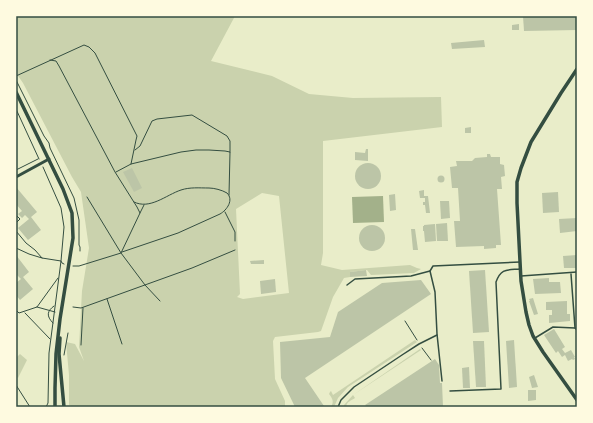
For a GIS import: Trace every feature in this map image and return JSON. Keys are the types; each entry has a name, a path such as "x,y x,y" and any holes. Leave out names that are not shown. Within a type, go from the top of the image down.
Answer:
{"street":[{"path":"577,69 560,93 531,142 517,182 520,268 529,325 534,338 577,400"},
{"path":"16,92 49,158 72,213 73,238 59,327 56,354 54,407"},
{"path":"16,177 49,158"},
{"path":"59,327 64,407"}],"lane":[{"path":"347,285 356,279 411,276 430,271 433,266 520,262"},
{"path":"450,391 500,389 496,282 498,275 506,270 520,268"},
{"path":"430,271 435,292 437,334 442,381"},
{"path":"521,276 577,272"},
{"path":"571,273 575,328 577,330"},
{"path":"534,338 553,327 575,328"},
{"path":"338,407 341,400 354,387 408,351 437,334"}],"path":[{"path":"16,76 84,45 92,49 137,136 131,164"},
{"path":"50,60 56,61 59,66 115,172 140,213"},
{"path":"16,109 61,208 63,216 64,227 61,261 50,339 48,364 48,403 46,407"},
{"path":"79,266 178,233 224,212 228,207 230,202 230,141 227,136 192,115 157,119 152,121 140,146 134,151"},
{"path":"115,172 131,164 181,152 196,150 230,152"},
{"path":"16,170 38,158"},
{"path":"133,201 144,205 180,190 189,188 210,188 222,191 229,197"},
{"path":"87,197 121,253 160,302"},
{"path":"121,253 144,205"},
{"path":"224,212 235,232 235,240"},
{"path":"16,214 20,219 16,223"},
{"path":"16,231 42,258"},
{"path":"16,248 42,258 61,261"},
{"path":"73,307 81,308 107,299 192,268 235,250"},
{"path":"16,310 19,313 37,307 59,277"},
{"path":"107,299 122,344"},
{"path":"52,322 48,316 50,309 55,305"},
{"path":"37,307 55,312"},
{"path":"81,345 83,307"},
{"path":"24,312 50,339"},
{"path":"16,384 30,407"}],"shaded area":[{"path":"16,16 235,16 211,61 272,76 309,94 353,98 441,97 442,127 323,141 323,253 321,265 342,270 410,265 421,269 414,273 371,275 367,270 350,272 350,277 344,278 333,297 321,331 275,337 273,341 275,379 285,401 285,406 283,407 73,407 69,405 69,375 66,342 75,344 84,361 79,347 82,291 89,248 81,192 23,83 16,73","holes":["262,193 279,196 289,293 243,299 237,297 240,294 236,209"]},
{"path":"383,196 384,222 353,223 352,197"},
{"path":"415,340 417,342 348,387 338,398 334,407 331,407 333,400 329,394 331,391 333,395"},
{"path":"420,349 421,350 353,395"},
{"path":"20,354 27,360 18,378 16,376 16,358"},
{"path":"353,395 355,398 348,402 346,407 344,407 344,405"}],"building":[{"path":"523,16 577,16 577,30 524,31"},
{"path":"519,24 519,30 512,30 512,25"},
{"path":"484,40 485,47 452,49 451,43"},
{"path":"471,127 471,133 465,133 465,128"},
{"path":"366,149 368,149 368,161 355,160 355,152 365,153"},
{"path":"487,154 490,154 491,157 500,157 500,164 504,165 505,176 501,177 502,189 497,189 501,245 496,245 496,248 484,249 484,246 456,247 454,221 460,221 458,188 452,188 450,167 457,166 456,161 472,161 475,158 487,157"},
{"path":"368,163 378,166 381,176 378,186 368,189 358,186 355,176 358,166"},
{"path":"132,168 142,188 134,192 123,172"},
{"path":"441,175 444,176 444,182 441,183 438,182 437,179 438,176"},
{"path":"16,187 37,212 31,217 41,230 28,240 18,228 29,219 25,215 22,218 18,214 22,211 16,204"},
{"path":"424,190 424,196 428,196 430,213 426,213 425,205 423,205 425,198 420,198 419,191"},
{"path":"558,192 559,212 543,213 542,193"},
{"path":"395,194 396,210 390,211 389,195"},
{"path":"440,201 449,201 450,218 441,219"},
{"path":"577,218 577,231 560,233 559,219"},
{"path":"447,223 448,241 437,241 436,224"},
{"path":"435,224 436,241 425,242 423,226"},
{"path":"372,225 382,228 385,238 382,248 372,251 362,248 359,238 362,228"},
{"path":"411,229 415,229 418,250 413,250"},
{"path":"16,255 29,272 23,277 33,289 20,300 16,295 16,283 21,279 17,275 16,276"},
{"path":"577,255 577,268 564,268 563,256"},
{"path":"264,260 264,264 251,264 250,261"},
{"path":"366,270 367,276 350,277 350,272"},
{"path":"485,270 489,332 473,333 469,271"},
{"path":"549,278 549,282 560,282 561,293 535,294 533,279"},
{"path":"275,279 276,292 261,294 260,281"},
{"path":"421,280 431,294 305,378 324,406 295,407 281,378 280,342 330,337 338,312 382,283"},
{"path":"533,298 538,314 534,315 529,301 529,299"},
{"path":"567,301 567,314 570,314 570,321 549,323 549,315 552,315 552,310 546,310 546,302"},
{"path":"554,329 565,347 562,349 565,353 571,350 575,359 568,361 565,355 562,357 558,351 556,353 544,335"},
{"path":"514,340 517,387 509,388 506,341"},
{"path":"473,341 484,341 486,387 476,387"},
{"path":"435,359 439,365 440,383 442,383 443,407 367,407 365,405"},
{"path":"469,367 470,388 463,388 462,368"},
{"path":"534,375 538,387 532,388 529,377"},
{"path":"528,390 536,390 536,400 528,401"}]}
